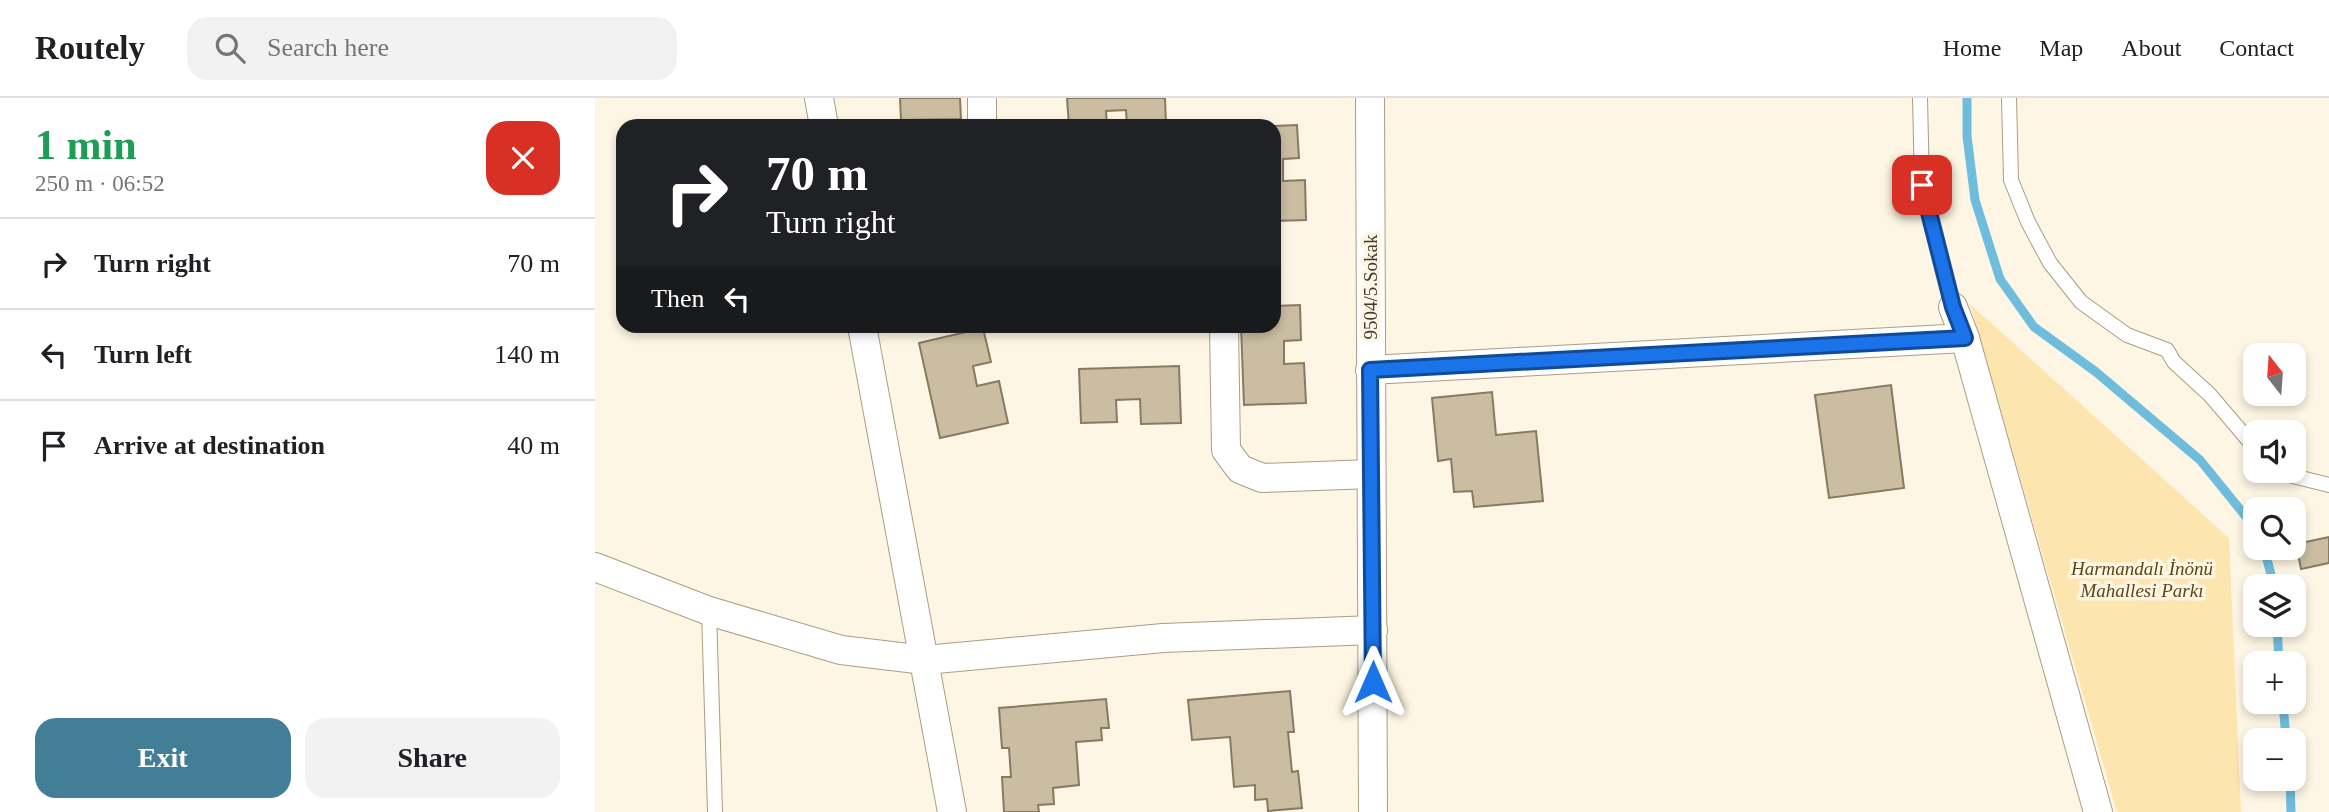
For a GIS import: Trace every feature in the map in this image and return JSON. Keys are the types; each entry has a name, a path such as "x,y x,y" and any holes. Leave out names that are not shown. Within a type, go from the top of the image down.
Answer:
{"street":[{"path":"819,98 823,119"},
{"path":"982,98 982,119"},
{"name":"9504/5.Sokak","path":"1370,98 1373,812"},
{"path":"1953,307 1965,338 2098,812"},
{"path":"863,333 952,812"},
{"path":"1224,333 1226,450 1240,469 1262,478 1371,474"},
{"path":"1370,370 1965,338"},
{"path":"595,567 709,611 841,650 925,660 1163,638 1373,630"}],"lane":[{"path":"1920,98 1922,185 1953,307"},
{"path":"2009,98 2011,180 2028,222 2050,263 2081,302 2127,335 2167,350 2174,362 2210,394 2243,433"},
{"path":"2306,479 2329,485"},
{"path":"709,611 715,812"}],"green space":[{"name":"Harmandalı İnönü Mahallesi Parkı","path":"1970,304 2229,538 2241,812 2117,812"}],"building":[{"path":"900,98 960,98 961,119 901,119"},
{"path":"1067,98 1165,98 1166,119 1127,119 1126,110 1106,111 1107,119 1068,119"},
{"path":"1297,125 1299,158 1283,159 1283,181 1305,180 1306,220 1281,221 1281,126"},
{"path":"1300,305 1301,340 1284,341 1284,364 1304,363 1306,403 1244,405 1241,333 1281,333 1281,306"},
{"path":"962,333 984,333 991,362 973,366 977,386 999,381 1008,423 940,438 919,343"},
{"path":"1179,366 1181,423 1141,424 1140,399 1116,400 1117,422 1081,423 1079,369"},
{"path":"1891,385 1904,488 1829,498 1815,395"},
{"path":"1492,392 1496,435 1536,431 1543,501 1474,507 1472,491 1454,492 1451,459 1438,461 1432,398"},
{"path":"2329,537 2329,563 2301,569 2299,560 2306,560 2306,542"},
{"path":"1290,691 1294,732 1288,732 1292,772 1298,771 1302,808 1268,811 1267,799 1255,800 1255,785 1234,787 1230,737 1192,740 1188,700"},
{"path":"1106,699 1109,728 1101,728 1102,740 1076,742 1079,785 1053,788 1054,804 1038,805 1039,812 1004,812 1002,777 1011,777 1009,748 1002,748 999,708"}],"waterway":[{"path":"1967,98 1967,136 1975,200 2000,279 2034,327 2096,372 2200,460 2243,513"},
{"path":"2267,560 2271,574"},
{"path":"2278,637 2278,651"},
{"path":"2284,714 2285,728"},
{"path":"2290,791 2291,812"}],"route":[{"path":"1373,682 1370,370 1965,338 1953,307 1922,185"}]}
